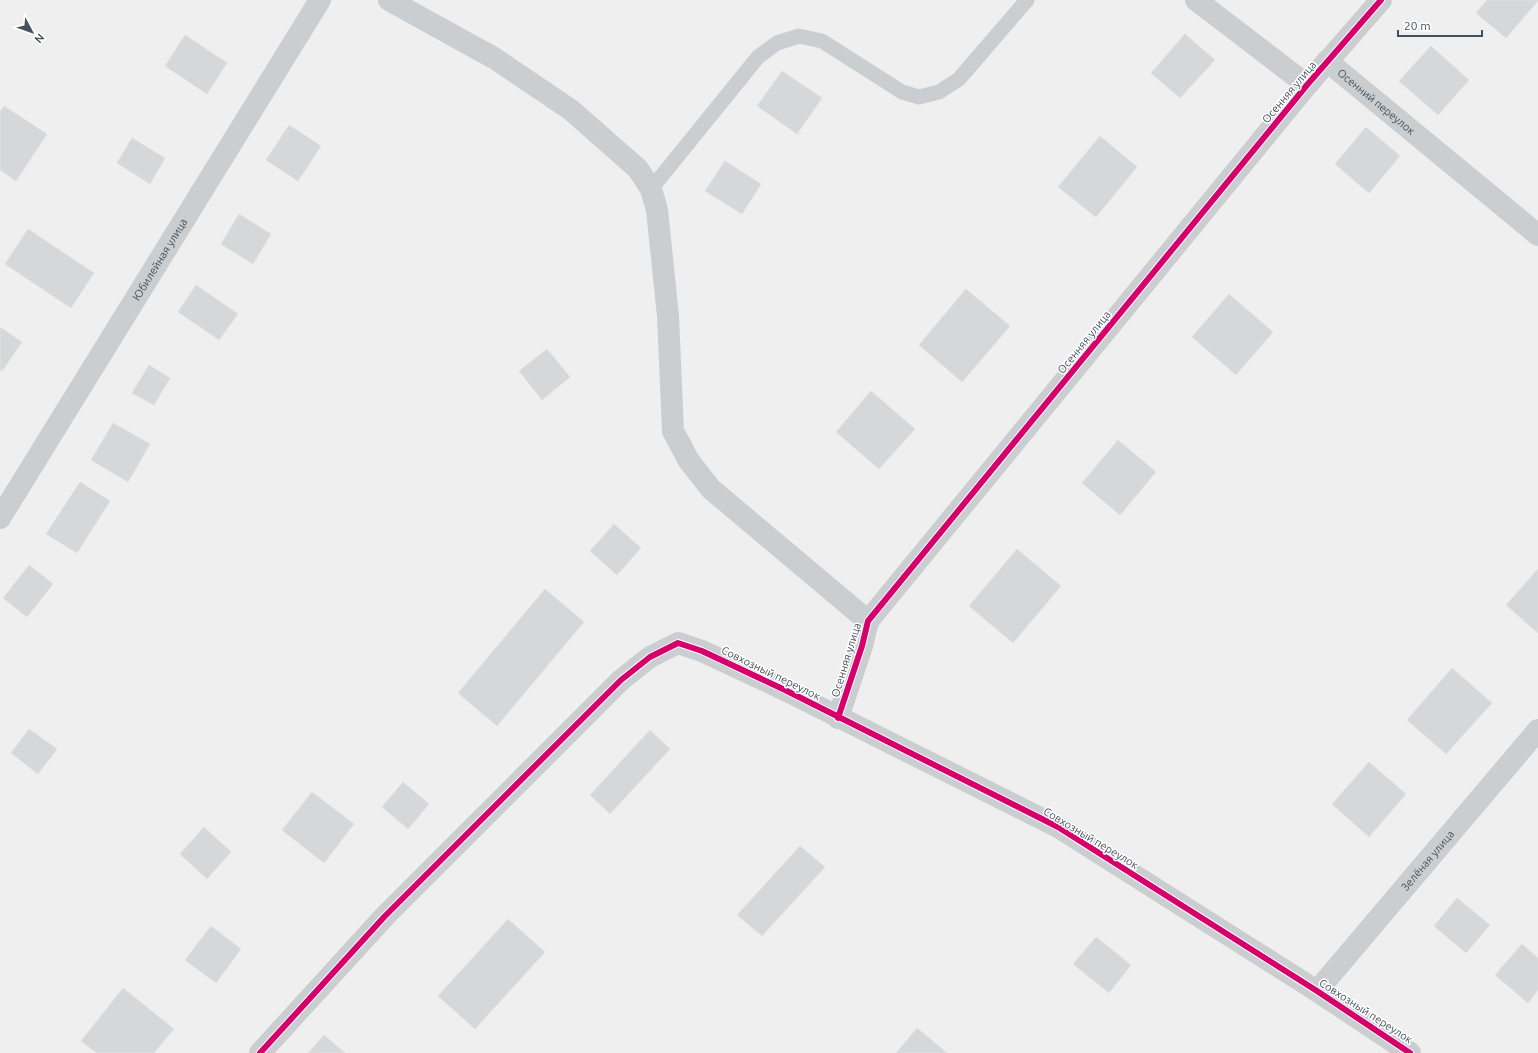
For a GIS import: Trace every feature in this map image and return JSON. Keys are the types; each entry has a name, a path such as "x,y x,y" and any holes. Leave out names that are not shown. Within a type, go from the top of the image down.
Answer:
{"street":[{"name":"Юбилейная улица","path":"0,518 320,0"},
{"path":"389,0 494,58 571,110 638,169 651,189 657,210 668,316 673,431 689,462 711,489 868,621"},
{"path":"1196,0 1308,85"},
{"name":"Осенняя улица","path":"1327,61 1381,0"},
{"name":"Осенний переулок","path":"1308,85 1327,61 1538,235"},
{"name":"Осенняя улица","path":"838,718 862,646 868,621 1308,85"},
{"name":"Совхозный переулок","path":"260,1053 385,916 621,680 650,657 678,643 702,651 785,690 838,718 1058,827 1317,991 1410,1053"},
{"name":"Зелёная улица","path":"1317,991 1538,730"}],"lane":[{"path":"651,189 758,57 777,43 799,36 822,41 902,92 919,97 939,92 959,79 1027,0"}],"building":[{"path":"1487,0 1538,1 1506,38 1476,13"},
{"path":"1185,34 1215,60 1180,98 1151,73"},
{"path":"185,35 227,63 207,94 165,66"},
{"path":"1431,46 1469,80 1438,115 1399,81"},
{"path":"782,71 822,98 797,134 757,106"},
{"path":"4,106 47,134 16,181 0,170 0,112"},
{"path":"289,125 321,146 298,181 266,160"},
{"path":"1366,127 1400,156 1369,193 1335,164"},
{"path":"1100,136 1137,167 1096,217 1058,187"},
{"path":"132,138 165,158 150,184 117,163"},
{"path":"725,161 761,184 742,214 705,191"},
{"path":"239,214 271,234 253,264 221,244"},
{"path":"28,229 94,273 71,308 5,264"},
{"path":"196,285 238,314 219,340 178,312"},
{"path":"966,289 1010,326 962,382 919,345"},
{"path":"1229,294 1273,332 1236,375 1192,337"},
{"path":"0,327 22,342 2,371 0,370"},
{"path":"547,349 570,377 542,400 519,371"},
{"path":"149,365 170,378 154,405 132,393"},
{"path":"871,391 915,429 879,469 836,432"},
{"path":"113,423 150,444 128,482 91,460"},
{"path":"1118,440 1156,472 1120,515 1082,483"},
{"path":"80,482 110,501 77,553 46,534"},
{"path":"614,524 641,548 617,575 590,551"},
{"path":"1017,549 1061,586 1013,643 969,606"},
{"path":"29,565 53,584 27,617 3,598"},
{"path":"1538,569 1538,633 1506,605"},
{"path":"545,589 584,622 497,726 458,693"},
{"path":"1452,668 1492,703 1446,754 1407,720"},
{"path":"29,729 57,749 38,774 11,753"},
{"path":"650,730 670,749 610,814 590,795"},
{"path":"1369,762 1406,794 1369,837 1332,804"},
{"path":"403,782 429,804 408,829 382,807"},
{"path":"312,792 354,824 324,863 282,830"},
{"path":"204,827 231,852 207,879 180,854"},
{"path":"800,846 825,867 762,936 737,915"},
{"path":"1457,898 1490,925 1466,953 1434,926"},
{"path":"508,919 545,952 475,1029 438,996"},
{"path":"211,926 241,949 216,983 185,960"},
{"path":"1096,937 1131,965 1109,993 1073,964"},
{"path":"1522,944 1538,958 1538,990 1528,1003 1495,975"},
{"path":"123,988 174,1029 154,1053 97,1053 81,1041"},
{"path":"917,1028 947,1053 896,1053"},
{"path":"324,1035 345,1053 308,1053"}],"cycle path":[{"path":"838,718 862,646 868,621 1307,85 1381,0"},
{"path":"260,1053 385,916 621,680 650,657 678,643 702,651 785,690 1058,827 1317,991 1410,1053"}]}
